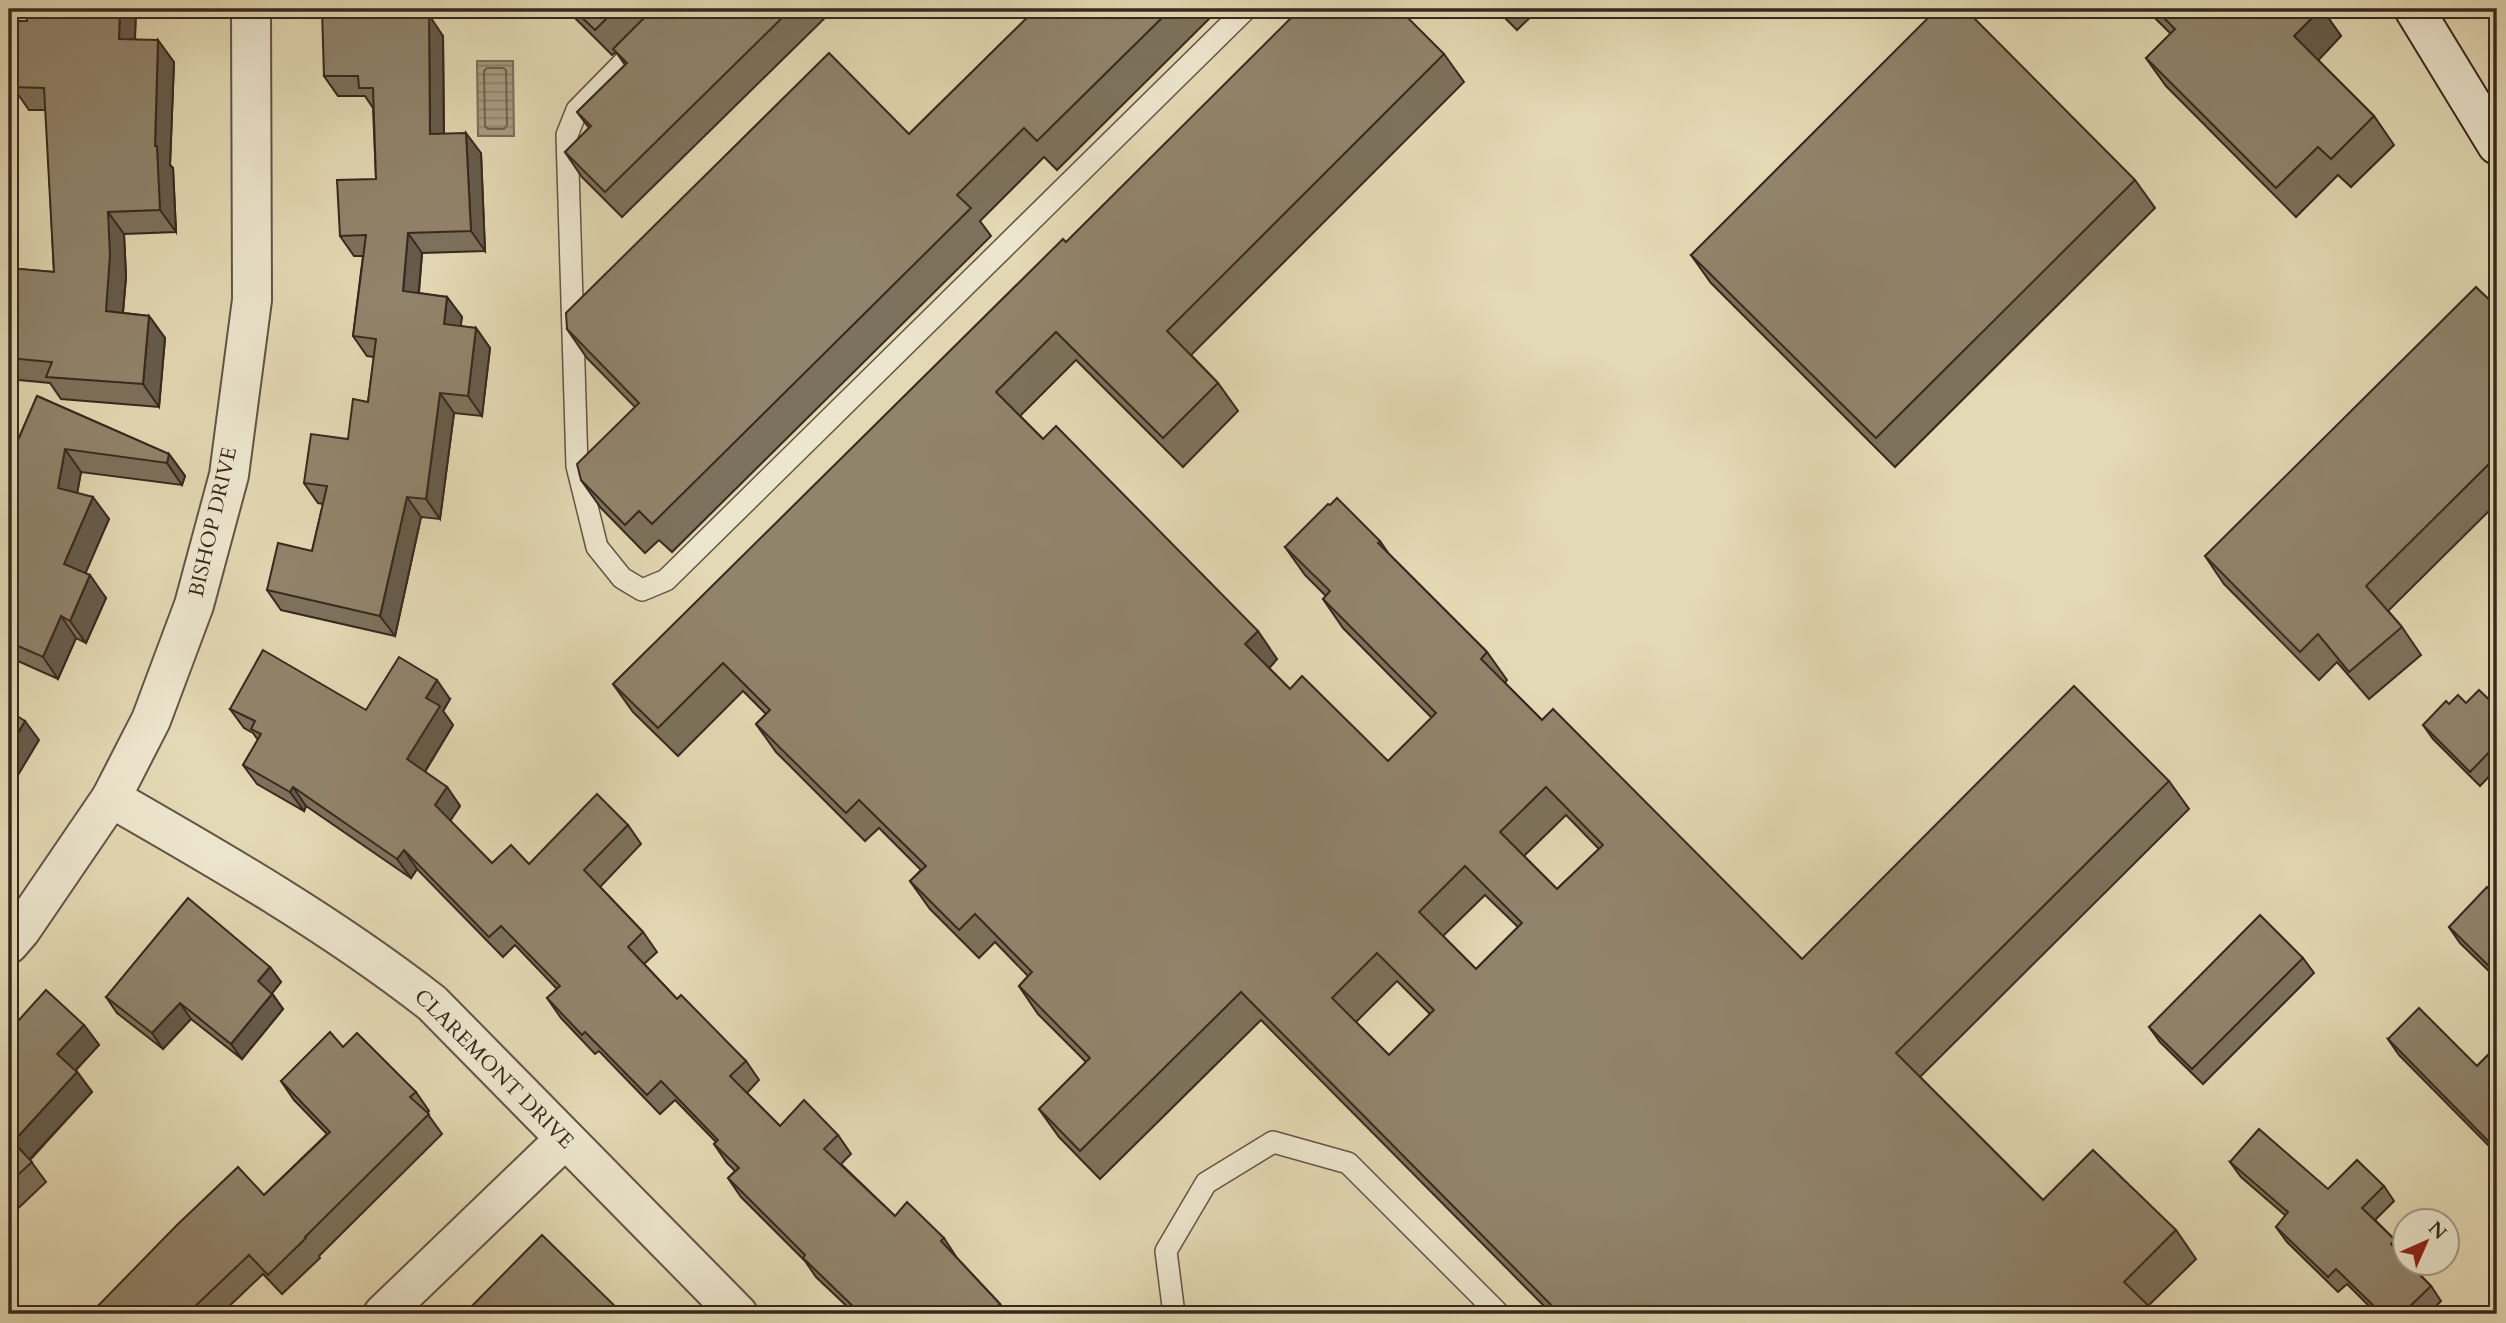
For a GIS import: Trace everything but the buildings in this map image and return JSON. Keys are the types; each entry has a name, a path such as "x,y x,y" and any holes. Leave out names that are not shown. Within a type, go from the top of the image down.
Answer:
{"street":[{"name":"BISHOP DRIVE","path":"9,944 111,798 152,720 194,604 229,475 252,300 251,9"},
{"path":"2414,9 2497,145"},
{"name":"CLAREMONT DRIVE","path":"111,798 378,961 432,1003 738,1314"},
{"path":"383,1314 565,1139"}],"lane":[{"path":"676,9 577,110 567,135 576,466 597,547 622,578 642,590 666,580 1246,9"},
{"path":"1174,1314 1166,1251 1206,1183 1273,1142 1348,1163 1499,1314"}],"water":[{"path":"477,61 513,61 514,136 478,136"}]}
